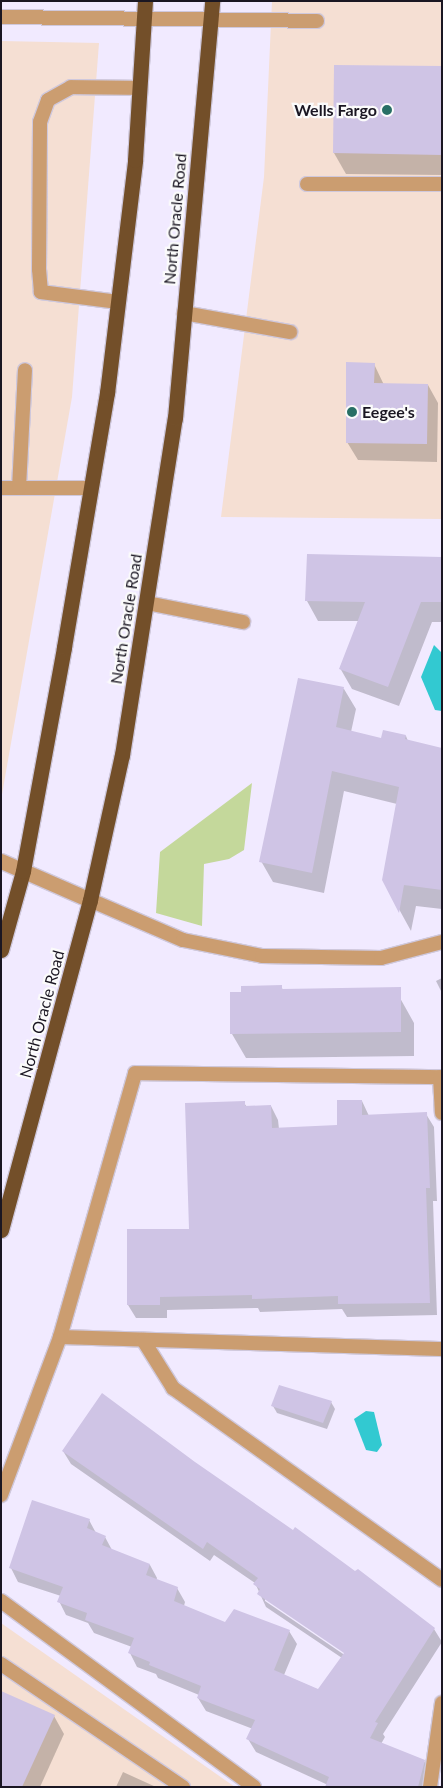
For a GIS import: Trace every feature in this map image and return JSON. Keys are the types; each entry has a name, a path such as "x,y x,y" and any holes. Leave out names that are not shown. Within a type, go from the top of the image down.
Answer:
{"highway":[{"path":"1,950 23,871 64,647 107,393 134,160 144,1"},
{"name":"North Oracle Road","path":"1,1230 90,900 122,755 175,418 212,19 212,1"}],"street":[{"path":"1,861 90,900"}],"lane":[{"path":"7,17 318,21"},
{"path":"118,302 41,292 38,269 40,122 48,100 71,87 139,88"},
{"path":"307,184 442,184"},
{"path":"184,313 290,332"},
{"path":"19,488 25,370"},
{"path":"1,488 90,488"},
{"path":"147,603 243,622"},
{"path":"90,900 183,940 262,956 381,958 442,942"},
{"path":"1,1495 60,1337 135,1073 440,1076 442,1113"},
{"path":"60,1337 442,1350"},
{"path":"143,1340 173,1388 442,1580"},
{"path":"1,1601 254,1787"},
{"path":"1,1664 183,1787"},
{"path":"430,1787 442,1704"}],"shaded area":[{"path":"272,1 442,1 442,519 221,517 264,177"},
{"path":"1,41 99,43 72,397 1,800"},
{"path":"1,1623 235,1787 1,1787"}],"green space":[{"path":"252,783 244,850 229,859 204,864 202,926 156,913 160,852"}],"water":[{"path":"434,645 442,653 442,711 435,710 421,677"},
{"path":"366,1411 374,1412 382,1445 377,1452 366,1450 354,1419"}],"building":[{"name":"Wells Fargo","path":"334,65 442,66 442,155 333,153"},
{"path":"346,362 375,363 374,383 428,384 427,444 346,443"},
{"path":"307,554 442,557 442,602 421,602 388,687 339,669 365,602 305,601"},
{"path":"298,678 344,687 336,727 381,738 383,730 406,735 405,739 442,748 442,890 404,885 399,913 382,880 399,787 332,771 312,873 259,862"},
{"path":"282,985 282,989 401,987 401,1032 230,1034 230,992 241,992 241,986"},
{"path":"337,1100 362,1100 362,1115 427,1112 430,1188 426,1188 430,1303 338,1304 338,1296 252,1299 252,1295 160,1297 160,1305 127,1305 127,1229 189,1229 185,1103 245,1101 245,1106 271,1105 272,1128 337,1125"},
{"path":"279,1385 332,1401 323,1423 271,1406"},
{"path":"102,1393 195,1462 293,1530 295,1527 355,1571 358,1569 435,1628 375,1722 378,1723 370,1738 425,1760 418,1787 325,1787 329,1777 246,1739 255,1720 197,1698 201,1686 149,1665 150,1662 128,1653 134,1638 85,1620 87,1613 57,1602 63,1587 9,1568 32,1500 90,1519 87,1528 106,1536 102,1545 150,1564 146,1575 178,1587 174,1601 225,1622 234,1609 290,1630 274,1670 318,1689 344,1653 257,1594 260,1589 253,1584 258,1578 207,1542 203,1549 62,1451"},
{"path":"1,1691 55,1715 22,1787 1,1787"}],"place":[{"name":"Wells Fargo","path":"387,110"},
{"name":"Eegee's","path":"352,412"}]}
